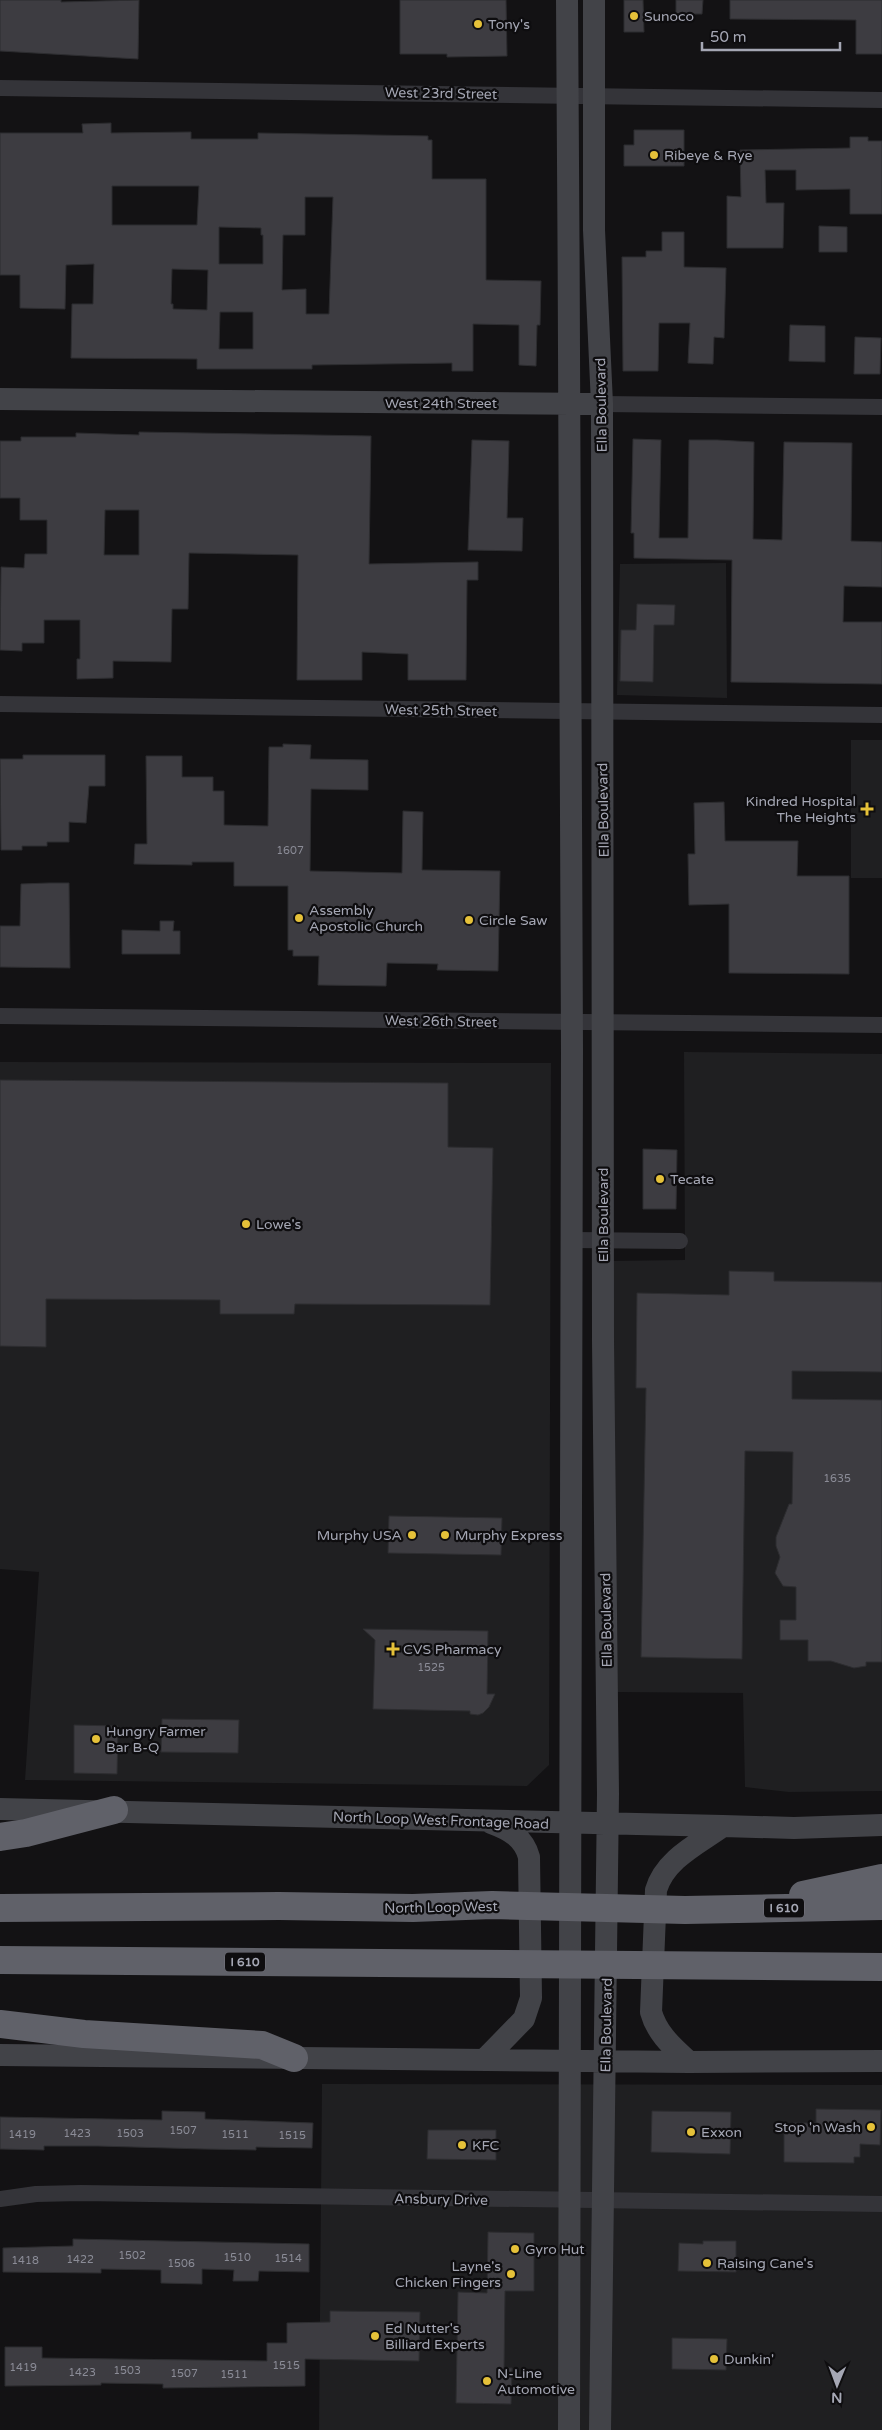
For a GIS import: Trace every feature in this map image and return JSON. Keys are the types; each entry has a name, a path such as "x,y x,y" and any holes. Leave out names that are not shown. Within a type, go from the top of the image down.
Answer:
{"highway":[{"path":"0,1838 114,1810"},
{"path":"731,1909 882,1878"},
{"name":"North Loop West","path":"0,1908 279,1906 413,1908 492,1906 685,1910 882,1906"},
{"name":"I 610","path":"0,1960 686,1967 882,1967"},
{"path":"0,2024 93,2035 262,2045 294,2058"}],"main road":[{"path":"567,0 572,1022 569,2430"},
{"name":"Ella Boulevard","path":"594,0 594,230 602,404 603,1240 608,1824 605,2201 600,2430"},
{"name":"West 24th Street","path":"0,399 602,404"},
{"name":"North Loop West Frontage Road","path":"0,1809 114,1810 794,1828 882,1825"},
{"path":"484,2060 524,2019 529,2007 531,1989 529,1858 523,1843 513,1832 487,1821"},
{"path":"689,2062 668,2042 654,2022 651,2012 656,1890 659,1880 672,1862 723,1826"},
{"path":"0,2055 689,2062 882,2061"}],"street":[{"name":"West 23rd Street","path":"0,88 882,100"},
{"name":"West 24th Street","path":"602,404 882,407"},
{"name":"West 25th Street","path":"0,704 882,715"},
{"name":"West 26th Street","path":"0,1016 882,1025"},
{"path":"572,1240 680,1241"},
{"name":"Ansbury Drive","path":"0,2199 36,2194 81,2193 882,2204"}],"shaded area":[{"path":"726,563 727,698 617,695 620,564"},
{"name":"Kindred Hospital The Heights","path":"851,740 882,740 882,878 851,878"},
{"path":"684,1052 882,1054 882,1791 789,1792 745,1787 743,1693 616,1692 611,1261 685,1260"},
{"path":"0,1062 551,1063 549,1765 527,1786 25,1780 39,1572 0,1569"},
{"path":"322,2084 882,2085 882,2430 319,2430"}],"building":[{"path":"0,0 61,0 61,2 139,0 138,59 0,51"},
{"path":"400,0 506,0 507,56 447,57 447,54 400,54"},
{"name":"Sunoco","path":"624,0 643,0 644,32 624,32"},
{"path":"676,0 703,0 702,14 692,14 691,18 676,17"},
{"path":"730,0 882,0 882,54 856,54 856,20 730,19"},
{"path":"111,123 111,133 191,132 191,139 258,139 258,133 428,136 428,140 432,140 432,179 486,179 486,280 541,281 540,325 537,325 536,366 519,365 519,325 473,324 473,371 452,371 452,363 312,365 312,369 197,369 197,359 71,358 72,304 93,304 94,264 66,265 65,309 20,308 20,275 0,275 0,133 83,133 82,124","holes":["112,186 199,186 197,225 112,225","305,197 333,197 329,314 306,314 306,289 282,290 283,235 305,235","219,227 261,228 261,235 263,235 263,264 219,264","172,269 208,270 207,310 173,309 173,304 171,304","220,312 253,312 253,349 219,349"]},
{"name":"Ribeye & Rye","path":"634,130 684,130 684,166 624,166 624,145 634,145"},
{"path":"850,137 868,137 868,141 882,141 882,214 850,214 850,189 796,190 796,170 765,170 766,203 784,203 783,248 727,248 727,196 741,197 740,150 850,148"},
{"path":"819,226 847,227 847,252 819,252"},
{"path":"662,232 684,232 684,267 726,268 724,338 714,337 713,364 688,363 690,323 659,323 658,371 623,371 622,257 646,257 646,251 662,251"},
{"path":"790,325 825,326 825,362 789,361"},
{"path":"855,337 881,338 880,374 854,374"},
{"path":"139,432 371,436 369,564 478,562 478,580 467,580 466,680 408,680 408,654 362,652 362,680 297,680 298,555 189,553 188,609 172,609 171,662 113,661 113,678 77,679 77,659 80,659 80,620 44,620 44,643 22,643 22,651 0,650 1,567 24,568 25,554 47,554 47,520 20,520 20,498 0,498 0,441 21,441 21,437 76,437 76,433 139,435","holes":["105,510 139,510 139,555 104,555"]},
{"path":"633,439 661,440 659,538 688,538 689,440 754,442 753,539 782,540 784,442 852,443 851,541 882,542 882,587 844,586 843,622 882,622 882,684 731,682 732,560 634,558 634,533 631,533"},
{"path":"472,440 509,441 507,518 523,518 522,551 468,550"},
{"path":"637,604 675,605 674,625 654,625 653,682 620,681 621,630 636,630"},
{"path":"283,744 311,745 310,759 368,760 368,790 311,789 310,871 402,873 403,811 423,812 422,870 500,871 498,971 437,970 438,964 387,963 386,986 318,985 319,956 293,956 293,950 288,950 288,886 234,886 234,862 192,862 192,865 134,864 135,844 147,844 146,756 182,756 182,777 213,777 213,791 224,791 224,825 268,826 269,747 283,747"},
{"path":"23,755 105,755 105,786 89,786 86,823 69,822 69,842 47,842 47,846 22,846 22,850 1,850 0,759 23,759"},
{"path":"724,802 725,841 798,841 797,876 849,876 849,974 729,973 729,904 689,905 688,854 695,854 694,803"},
{"path":"69,883 70,968 0,967 0,926 20,926 21,884"},
{"path":"160,921 174,921 173,931 180,931 180,954 122,954 122,930 160,931"},
{"name":"Lowe's","path":"0,1080 448,1083 448,1147 493,1148 490,1305 295,1304 294,1314 220,1314 220,1300 46,1299 46,1347 0,1346"},
{"name":"Tecate","path":"643,1149 677,1150 676,1209 643,1209"},
{"path":"729,1271 774,1272 774,1281 882,1282 882,1372 792,1371 792,1399 882,1400 882,1662 866,1662 866,1666 854,1668 831,1661 808,1661 808,1640 780,1640 780,1620 796,1620 796,1587 783,1586 775,1573 780,1557 776,1546 776,1537 789,1504 792,1504 793,1452 745,1451 742,1659 641,1657 646,1388 636,1388 637,1293 729,1295"},
{"name":"Murphy USA","path":"389,1516 502,1518 501,1555 388,1553"},
{"name":"CVS Pharmacy","path":"363,1629 488,1631 487,1694 495,1694 489,1707 478,1715 470,1714 470,1711 373,1709 375,1640"},
{"path":"162,1719 239,1720 238,1753 161,1752"},
{"path":"74,1725 118,1726 117,1774 74,1773"},
{"path":"816,2109 881,2110 880,2145 860,2144 860,2157 854,2157 854,2163 784,2162 784,2133 793,2123 816,2123"},
{"path":"162,2111 205,2112 205,2119 313,2123 312,2148 256,2147 256,2150 44,2146 44,2150 0,2149 0,2117 162,2120"},
{"name":"Exxon","path":"652,2111 731,2112 730,2154 651,2152"},
{"name":"KFC","path":"428,2130 496,2130 496,2160 427,2159"},
{"path":"488,2232 534,2233 534,2291 505,2291 504,2368 512,2368 511,2404 456,2403 458,2292 487,2293"},
{"path":"73,2239 309,2244 309,2272 259,2271 258,2281 233,2281 234,2270 202,2269 202,2284 161,2283 161,2270 101,2269 101,2273 3,2272 3,2248 73,2246"},
{"name":"Raising Cane's","path":"703,2241 736,2241 736,2272 678,2271 679,2243 703,2244"},
{"path":"330,2311 420,2312 419,2361 305,2359 305,2386 163,2388 163,2384 101,2383 101,2385 5,2386 5,2347 42,2347 42,2358 267,2361 267,2343 287,2343 287,2323 330,2322"},
{"path":"672,2338 727,2339 726,2370 672,2369"}],"place":[{"name":"Sunoco","path":"634,16"},
{"name":"Tony's","path":"478,24"},
{"name":"Ribeye & Rye","path":"654,155"},
{"name":"Kindred Hospital The Heights","path":"867,809"},
{"name":"Assembly Apostolic Church","path":"299,918"},
{"name":"Circle Saw","path":"469,920"},
{"name":"Tecate","path":"660,1179"},
{"name":"Lowe's","path":"246,1224"},
{"name":"Murphy USA","path":"412,1535"},
{"name":"Murphy Express","path":"445,1535"},
{"name":"CVS Pharmacy","path":"393,1649"},
{"name":"Hungry Farmer Bar B-Q","path":"96,1739"},
{"name":"Stop 'n Wash","path":"871,2127"},
{"name":"Exxon","path":"691,2132"},
{"name":"KFC","path":"462,2145"},
{"name":"Gyro Hut","path":"515,2249"},
{"name":"Raising Cane's","path":"707,2263"},
{"name":"Layne's Chicken Fingers","path":"511,2274"},
{"name":"Ed Nutter's Billiard Experts","path":"375,2336"},
{"name":"Dunkin'","path":"714,2359"},
{"name":"N-Line Automotive","path":"487,2381"}]}
